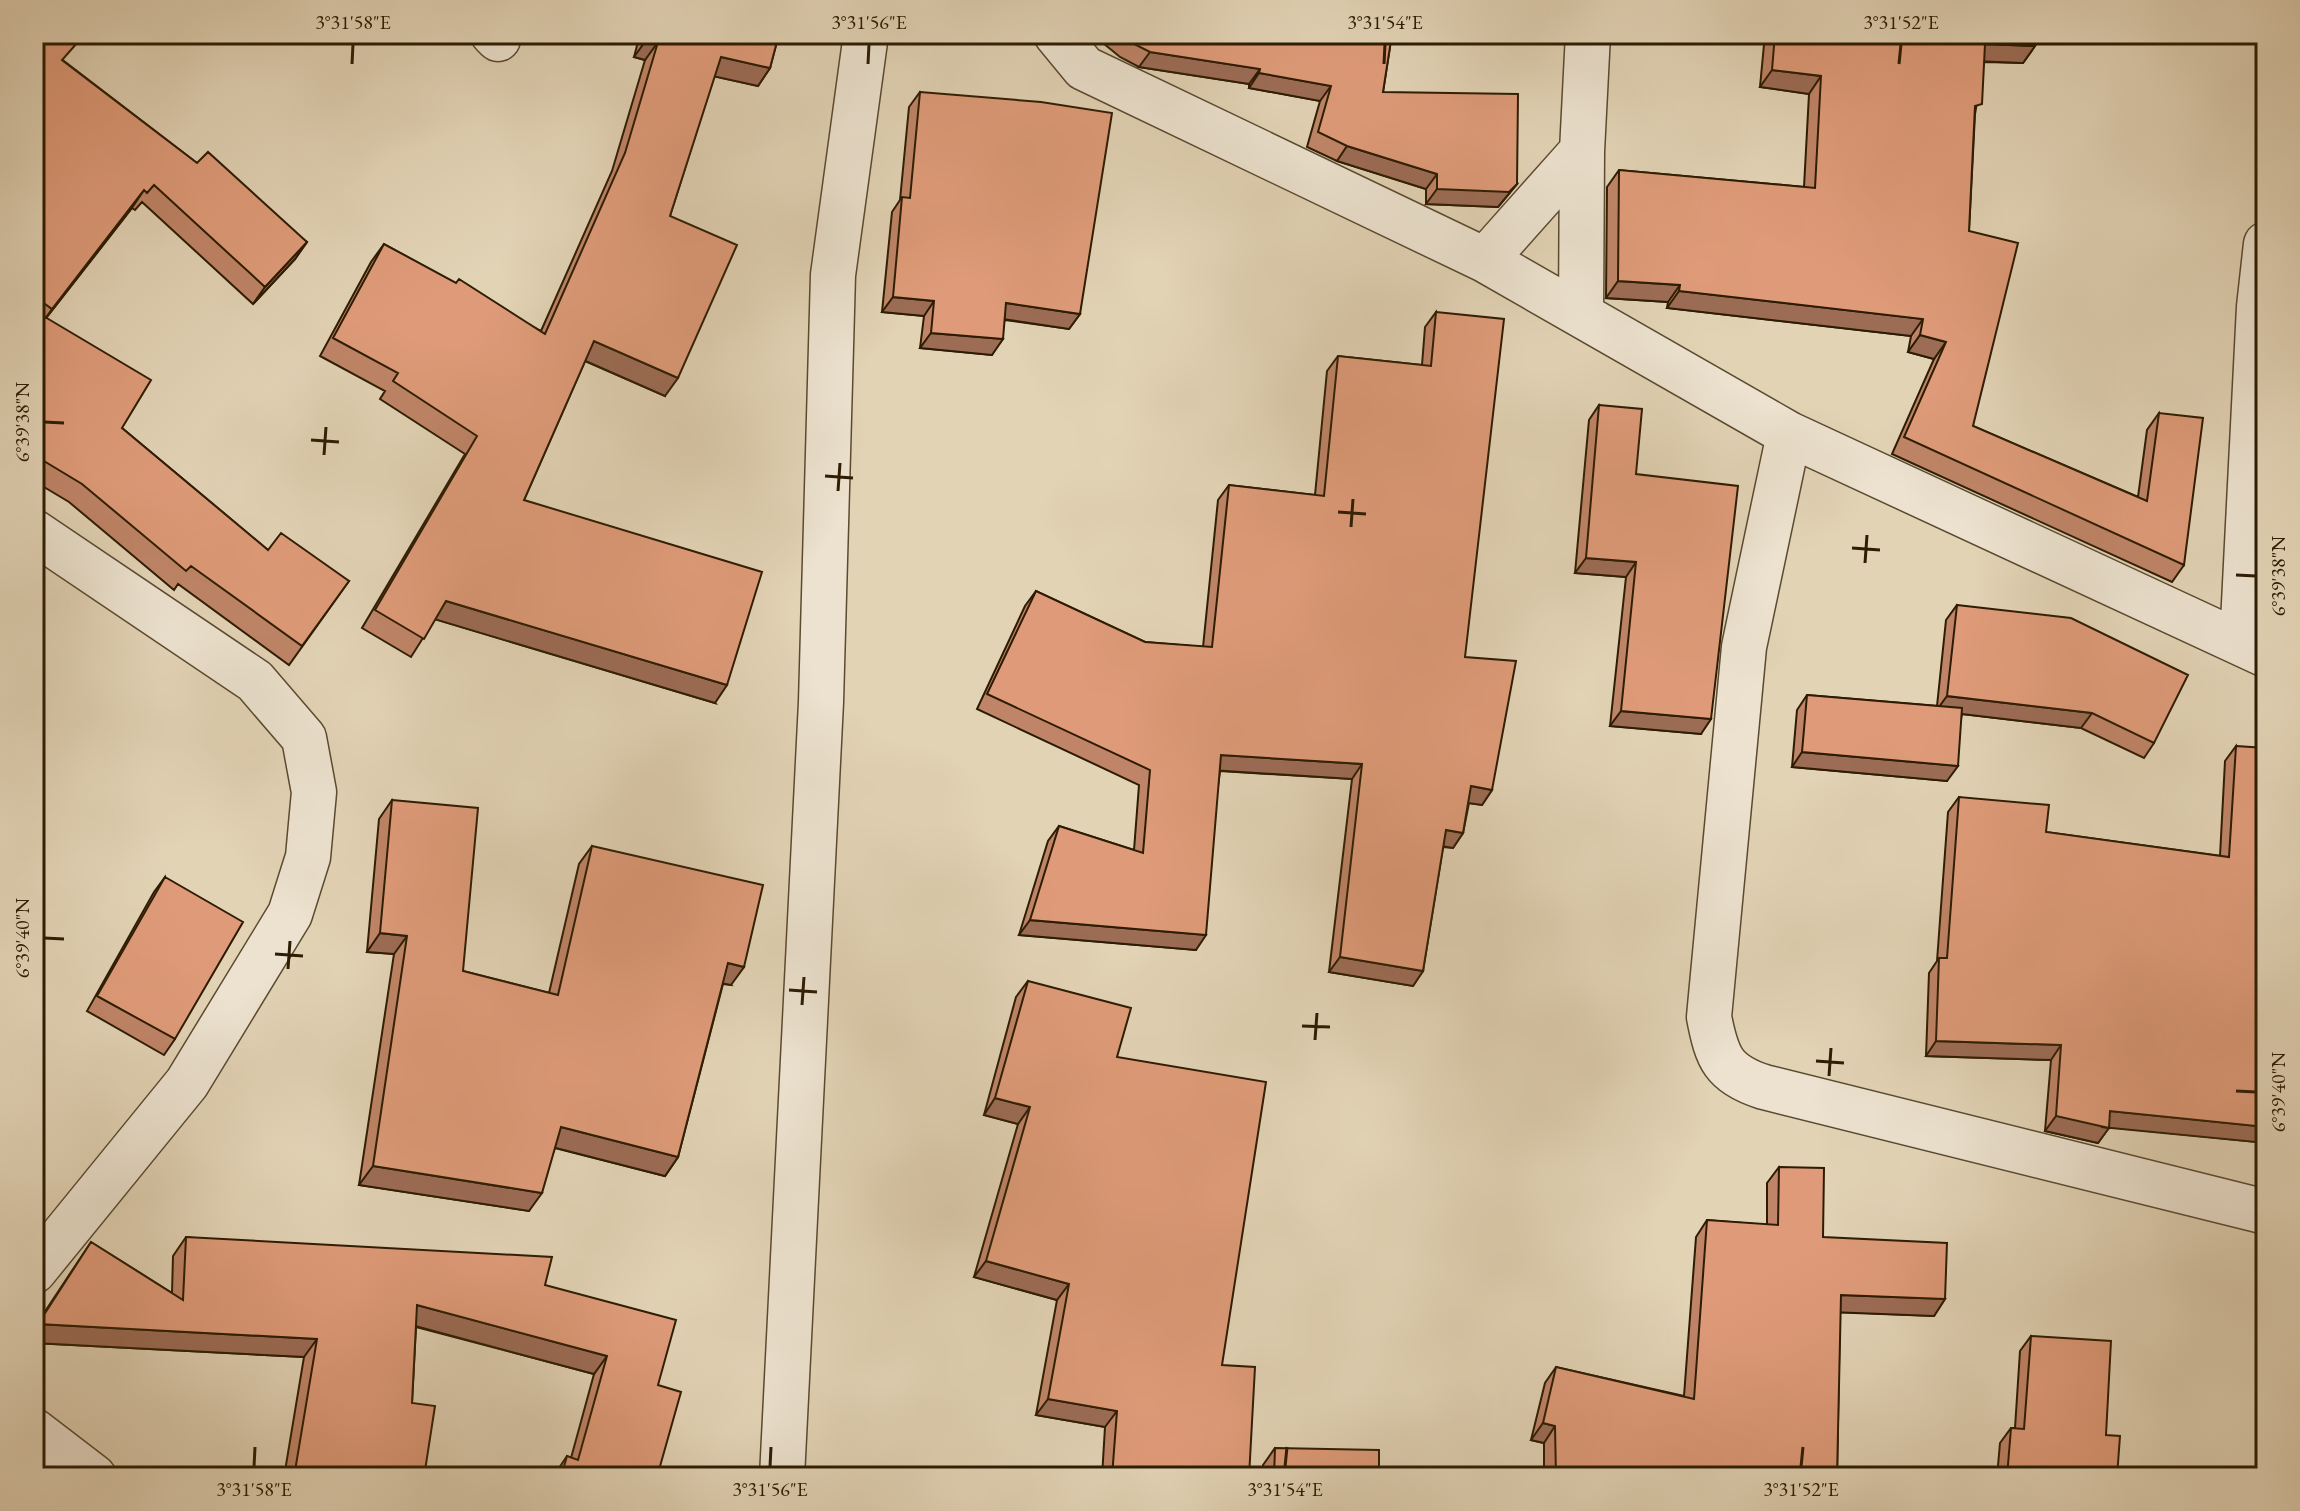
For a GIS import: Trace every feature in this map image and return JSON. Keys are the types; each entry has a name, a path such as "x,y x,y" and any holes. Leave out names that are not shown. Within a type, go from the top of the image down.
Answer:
{"street":[{"path":"782,1477 821,702 833,275 866,34"},
{"path":"1056,34 1084,68 1485,260 1789,434 2254,649 2259,307 2266,244"},
{"path":"1581,313 1582,151 1588,34"},
{"path":"1485,260 1582,151"},
{"path":"1789,434 1744,647 1709,1017 1715,1046 1727,1069 1739,1079 1764,1087 2266,1212"},
{"path":"34,532 255,681 304,738 314,792 308,857 290,914 187,1083 34,1271"},
{"path":"34,1431 94,1477"}],"building":[{"path":"34,34 66,34 77,43 62,60 197,163 208,152 307,242 265,287 154,185 147,193 144,190 52,309 34,296 34,119 37,114 34,111"},
{"path":"648,34 779,34 770,68 721,57 670,216 737,245 678,378 594,341 524,500 762,572 727,685 446,601 424,639 375,610 477,436 393,381 398,373 333,338 384,244 456,283 459,279 545,334 625,153 658,42 647,39"},
{"path":"1120,34 1392,34 1383,92 1518,94 1517,184 1509,192 1437,189 1437,174 1347,146 1318,132 1331,86 1259,73 1260,69 1150,52"},
{"path":"1775,34 2036,34 2035,46 1985,44 1982,104 1975,106 1969,231 2018,243 1973,426 2147,501 2159,413 2203,418 2184,565 1904,437 1946,342 1920,335 1923,319 1679,291 1680,285 1618,281 1619,170 1815,188 1821,76 1772,70"},
{"path":"920,92 1041,102 1112,113 1080,314 1006,303 1003,339 931,333 934,301 893,297 902,197 910,198"},
{"path":"1436,312 1504,319 1465,657 1516,661 1492,790 1471,786 1463,833 1446,830 1423,971 1340,957 1362,764 1221,755 1206,935 1030,920 1059,826 1143,853 1150,770 987,694 1036,591 1145,642 1212,647 1229,485 1324,496 1338,356 1431,366"},
{"path":"45,317 151,380 122,428 268,550 281,533 349,581 302,646 191,566 186,571 82,484 34,455 34,336"},
{"path":"1599,405 1642,409 1636,474 1738,486 1711,719 1621,711 1636,562 1586,558"},
{"path":"1957,605 2071,618 2188,675 2154,743 2092,713 1947,696"},
{"path":"1807,695 1962,708 1958,766 1802,752"},
{"path":"2236,746 2266,748 2266,1127 2110,1111 2109,1128 2056,1116 2061,1045 1936,1041 1939,958 1947,958 1959,797 2049,805 2046,832 2229,857"},
{"path":"392,800 478,808 463,971 558,995 592,846 763,885 744,967 728,963 678,1157 561,1127 542,1193 373,1166 407,936 380,933"},
{"path":"165,877 243,922 175,1039 97,996"},
{"path":"1028,981 1131,1008 1117,1057 1266,1082 1222,1365 1255,1367 1249,1477 1112,1477 1117,1411 1048,1399 1069,1284 986,1261 1030,1107 995,1098"},
{"path":"1779,1167 1824,1168 1823,1237 1947,1243 1945,1299 1841,1295 1837,1477 1675,1477 1652,1474 1652,1477 1556,1477 1555,1426 1543,1423 1556,1367 1694,1399 1707,1220 1778,1225"},
{"path":"186,1237 552,1257 545,1285 676,1320 658,1385 681,1392 657,1477 561,1477 567,1456 578,1460 607,1356 417,1305 412,1403 435,1406 424,1477 294,1477 317,1339 38,1324 91,1242 183,1300"},
{"path":"2031,1336 2111,1341 2106,1435 2120,1436 2117,1477 2007,1477 2011,1428 2024,1429"},
{"path":"1275,1448 1379,1450 1379,1477 1274,1477"}]}
